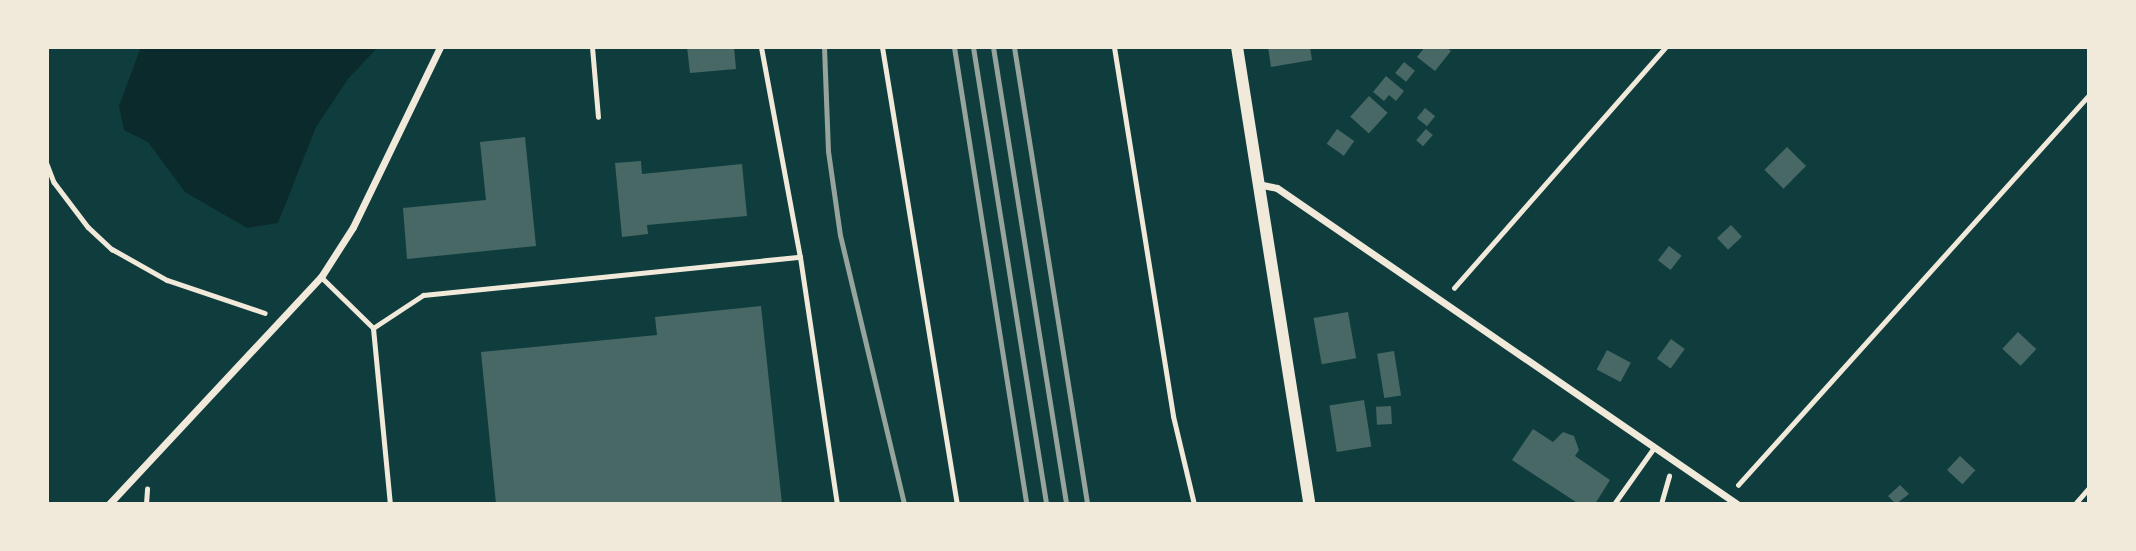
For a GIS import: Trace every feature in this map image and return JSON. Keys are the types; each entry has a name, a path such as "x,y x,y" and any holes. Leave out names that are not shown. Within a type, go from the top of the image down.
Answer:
{"street":[{"path":"109,504 321,276 353,227 440,47"},
{"path":"1237,47 1308,504"},
{"path":"1258,184 1277,188 1653,449 1737,504"}],"lane":[{"path":"592,47 598,117"},
{"path":"761,47 800,257 836,504"},
{"path":"882,47 957,504"},
{"path":"1114,47 1173,416 1194,504"},
{"path":"373,328 423,295 800,257"},
{"path":"321,276 373,328 390,504"},
{"path":"1614,504 1653,449"}],"path":[{"path":"1442,301 1666,47"},
{"path":"1727,497 2089,95"},
{"path":"47,164 54,182 88,227 112,248 167,279 259,309 278,320"},
{"path":"1661,504 1674,461"},
{"path":"2075,504 2089,488"}],"water":[{"path":"141,47 378,47 348,79 316,127 278,223 247,228 185,192 148,142 124,130 119,106"}],"building":[{"path":"687,47 734,47 736,69 690,73"},
{"path":"1268,47 1310,47 1312,60 1271,67"},
{"path":"1425,47 1446,47 1451,51 1435,71 1417,57"},
{"path":"1404,62 1415,71 1406,82 1395,73"},
{"path":"1386,76 1404,91 1396,101 1389,95 1384,101 1373,92"},
{"path":"1369,96 1388,113 1369,134 1350,117"},
{"path":"1425,108 1435,116 1427,126 1417,118"},
{"path":"1337,129 1354,141 1344,156 1327,144"},
{"path":"1426,129 1433,135 1423,146 1416,140"},
{"path":"525,137 536,246 407,259 403,208 486,200 480,142"},
{"path":"1787,147 1806,166 1783,189 1764,170"},
{"path":"641,161 642,174 742,164 747,216 647,225 648,234 622,237 615,163"},
{"path":"1731,225 1742,237 1728,250 1717,238"},
{"path":"1669,246 1682,256 1671,270 1658,260"},
{"path":"761,306 782,504 496,504 481,352 657,335 655,317"},
{"path":"1348,312 1356,358 1322,364 1314,318"},
{"path":"2018,332 2036,349 2021,366 2002,349"},
{"path":"1671,339 1685,349 1671,368 1657,358"},
{"path":"1607,350 1631,363 1621,382 1597,369"},
{"path":"1394,351 1401,395 1384,398 1377,354"},
{"path":"1364,400 1371,446 1337,452 1329,405"},
{"path":"1391,406 1392,424 1377,425 1376,407"},
{"path":"1533,429 1553,442 1563,432 1574,436 1579,450 1575,456 1610,480 1595,504 1579,504 1512,460"},
{"path":"1960,456 1975,470 1962,484 1947,470"},
{"path":"1900,485 1909,494 1896,504 1888,496"}],"railway":[{"path":"824,47 828,151 840,235 904,504"},
{"path":"954,47 1026,504"},
{"path":"973,47 1046,504"},
{"path":"993,47 1066,504"},
{"path":"1014,47 1087,504"}]}
